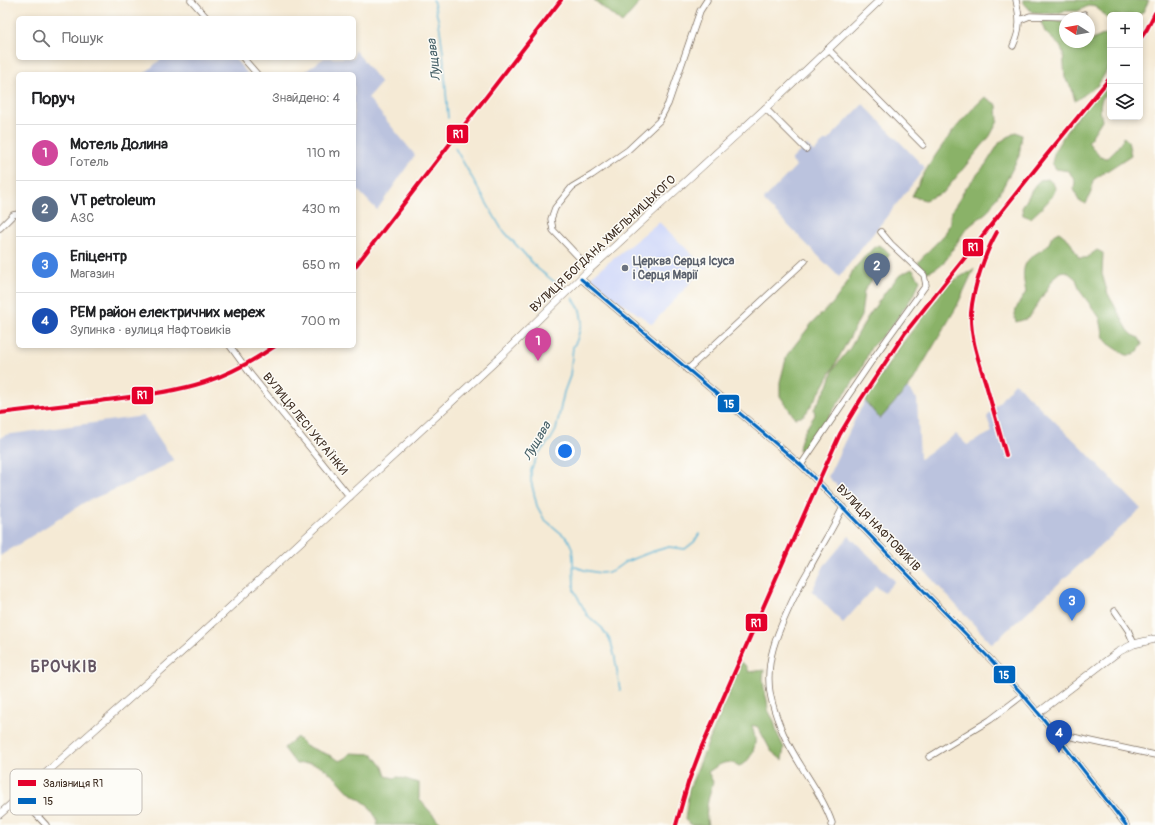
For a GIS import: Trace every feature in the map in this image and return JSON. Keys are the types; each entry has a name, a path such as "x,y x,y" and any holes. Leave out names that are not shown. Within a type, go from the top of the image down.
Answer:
{"main road":[{"name":"ВУЛИЦЯ БОГДАНА ХМЕЛЬНИЦЬКОГО","path":"51,769 185,649 350,497 590,269 880,0"},
{"path":"1038,713 1118,652 1134,644 1155,639"},
{"name":"ВУЛИЦЯ БОГДАНА ХМЕЛЬНИЦЬКОГО","path":"0,814 10,806"}],"street":[{"path":"191,0 205,16"},
{"path":"590,269 553,230 551,219 555,208 572,187 628,150 659,121 668,104 700,11 707,0"},
{"path":"1013,46 1018,35 1020,20 1016,0"},
{"path":"1020,20 1030,16 1059,17"},
{"path":"828,49 923,145"},
{"path":"245,60 255,72"},
{"path":"765,108 806,149"},
{"path":"0,228 13,215 16,214"},
{"path":"801,465 926,285 924,275 890,244 881,232"},
{"path":"687,370 805,261"},
{"name":"ВУЛИЦЯ НАФТОВИКІВ","path":"581,279 801,465 843,507 1023,695 1126,825"},
{"name":"ВУЛИЦЯ ЛЕСІ УКРАЇНКИ","path":"231,348 251,375 350,497"},
{"path":"831,825 829,814 822,800 788,743 780,726 773,704 769,681 770,658 777,634 794,596 843,507"},
{"path":"1115,611 1128,630 1134,644"},
{"path":"929,757 990,720 1023,695"},
{"path":"1054,733 1155,755"},
{"path":"37,815 46,825"}],"shaded area":[{"path":"356,52 381,83 368,98 415,155 377,210 356,188 356,72 305,72 321,60 356,60"},
{"path":"160,60 236,60 246,72 146,72"},
{"path":"863,104 925,168 839,277 764,201 765,198 796,166 791,160 807,145 814,152 824,141 827,141"},
{"path":"659,222 705,267 652,324 588,279"},
{"path":"886,366 917,399 920,459 956,434 967,445 992,432 987,417 1015,383 1078,444 1141,509 992,644 918,564 828,477 857,415"},
{"path":"144,416 174,461 123,486 85,502 0,556 0,438 5,435"},
{"path":"849,536 895,581 884,593 876,586 843,623 812,591 824,566"}],"green space":[{"path":"594,0 642,0 622,23"},
{"path":"1023,0 1149,0 1143,12 1107,12 1107,19 1096,6 1090,5 1078,11 1065,11 1053,14 1032,12"},
{"path":"1047,19 1059,21 1059,45 1045,32 1041,22"},
{"path":"1107,33 1107,70 1098,85 1075,101 1072,89 1065,78 1063,52 1061,48 1095,48 1095,39"},
{"path":"1107,81 1107,91 1100,104 1102,120 1088,142 1100,157 1107,158 1117,148 1124,137 1128,141 1131,155 1093,180 1091,192 1086,204 1079,201 1074,189 1075,182 1069,171 1056,169 1052,163 1055,150 1068,129"},
{"path":"985,97 997,105 998,121 990,136 944,192 925,200 912,196 926,169 944,143 974,107"},
{"path":"1016,132 1022,135 1019,156 1003,187 988,211 966,229 943,264 931,271 925,272 918,262 945,234 950,223 951,212 965,189 986,164 1000,142"},
{"path":"1048,179 1055,187 1052,196 1031,218 1023,215 1022,208 1035,185 1040,180"},
{"path":"1059,232 1069,240 1079,258 1086,258 1097,250 1103,253 1102,274 1108,294 1128,330 1139,338 1142,344 1138,351 1133,355 1126,355 1109,344 1104,338 1100,318 1080,291 1076,279 1066,271 1060,272 1055,276 1029,318 1016,322 1016,310 1026,292 1024,272 1026,263 1047,246 1052,236"},
{"path":"878,245 890,254 864,291 861,316 823,387 806,413 801,417 795,418 780,396 780,382 787,355 813,322 833,303 846,285 853,270 867,254"},
{"path":"912,269 920,280 915,293 891,327 871,347 860,372 812,440 803,449 799,450 807,427 815,415 814,409 828,386 834,368 850,348 867,318 886,291 900,275"},
{"path":"974,269 956,308 911,384 880,419 865,401 898,349 948,284"},
{"path":"742,662 747,667 749,672 764,670 764,689 768,710 774,721 777,733 784,748 782,760 771,751 758,727 752,725 755,744 750,758 739,766 730,763 723,763 708,772 713,782 707,809 708,825 692,825 685,820 689,789"},
{"path":"297,737 306,746 340,761 346,758 350,753 373,754 383,767 386,776 394,778 398,777 419,783 419,799 442,825 377,825 377,819 368,805 348,791 337,779 321,766 309,763 296,764 284,748"}],"waterway":[{"name":"Лущава","path":"433,0 439,23 443,52 448,118"},
{"name":"Лущава","path":"455,148 501,228 538,269 556,283"},
{"name":"Лущава","path":"573,298 580,310 582,321 577,340 573,347 570,376 564,392 556,430 551,439 538,454 531,470 531,481 537,506 544,519 568,539 572,548 574,590 587,615 602,628 611,642 620,690"},
{"path":"573,566 600,573 611,572 625,562 651,552 669,547 685,549 694,542 699,534"}],"rail line":[{"name":"R1","path":"356,265 561,0"},
{"name":"R1","path":"1143,35 1155,13"},
{"name":"R1","path":"676,825 688,783 702,746 840,434 861,399 905,333 1107,82"},
{"name":"R1","path":"997,232 984,260 977,282 972,303 971,322 975,347 1006,455"},
{"name":"R1","path":"0,413 140,396 192,386 232,371 272,348"}],"transit line":[{"name":"15","path":"581,279 801,465 818,482 992,661 1023,695 1126,825"}],"place":[{"name":"Церква Серця Ісуса і Серця Марії","path":"625,268"},
{"name":"VT petroleum","path":"877,286"},
{"name":"Мотель Долина","path":"538,361"},
{"name":"Епіцентр","path":"1072,621"},
{"name":"РЕМ район електричних мереж","path":"1059,753"}],"district":[{"name":"БРОЧКІВ","path":"64,667"}]}
